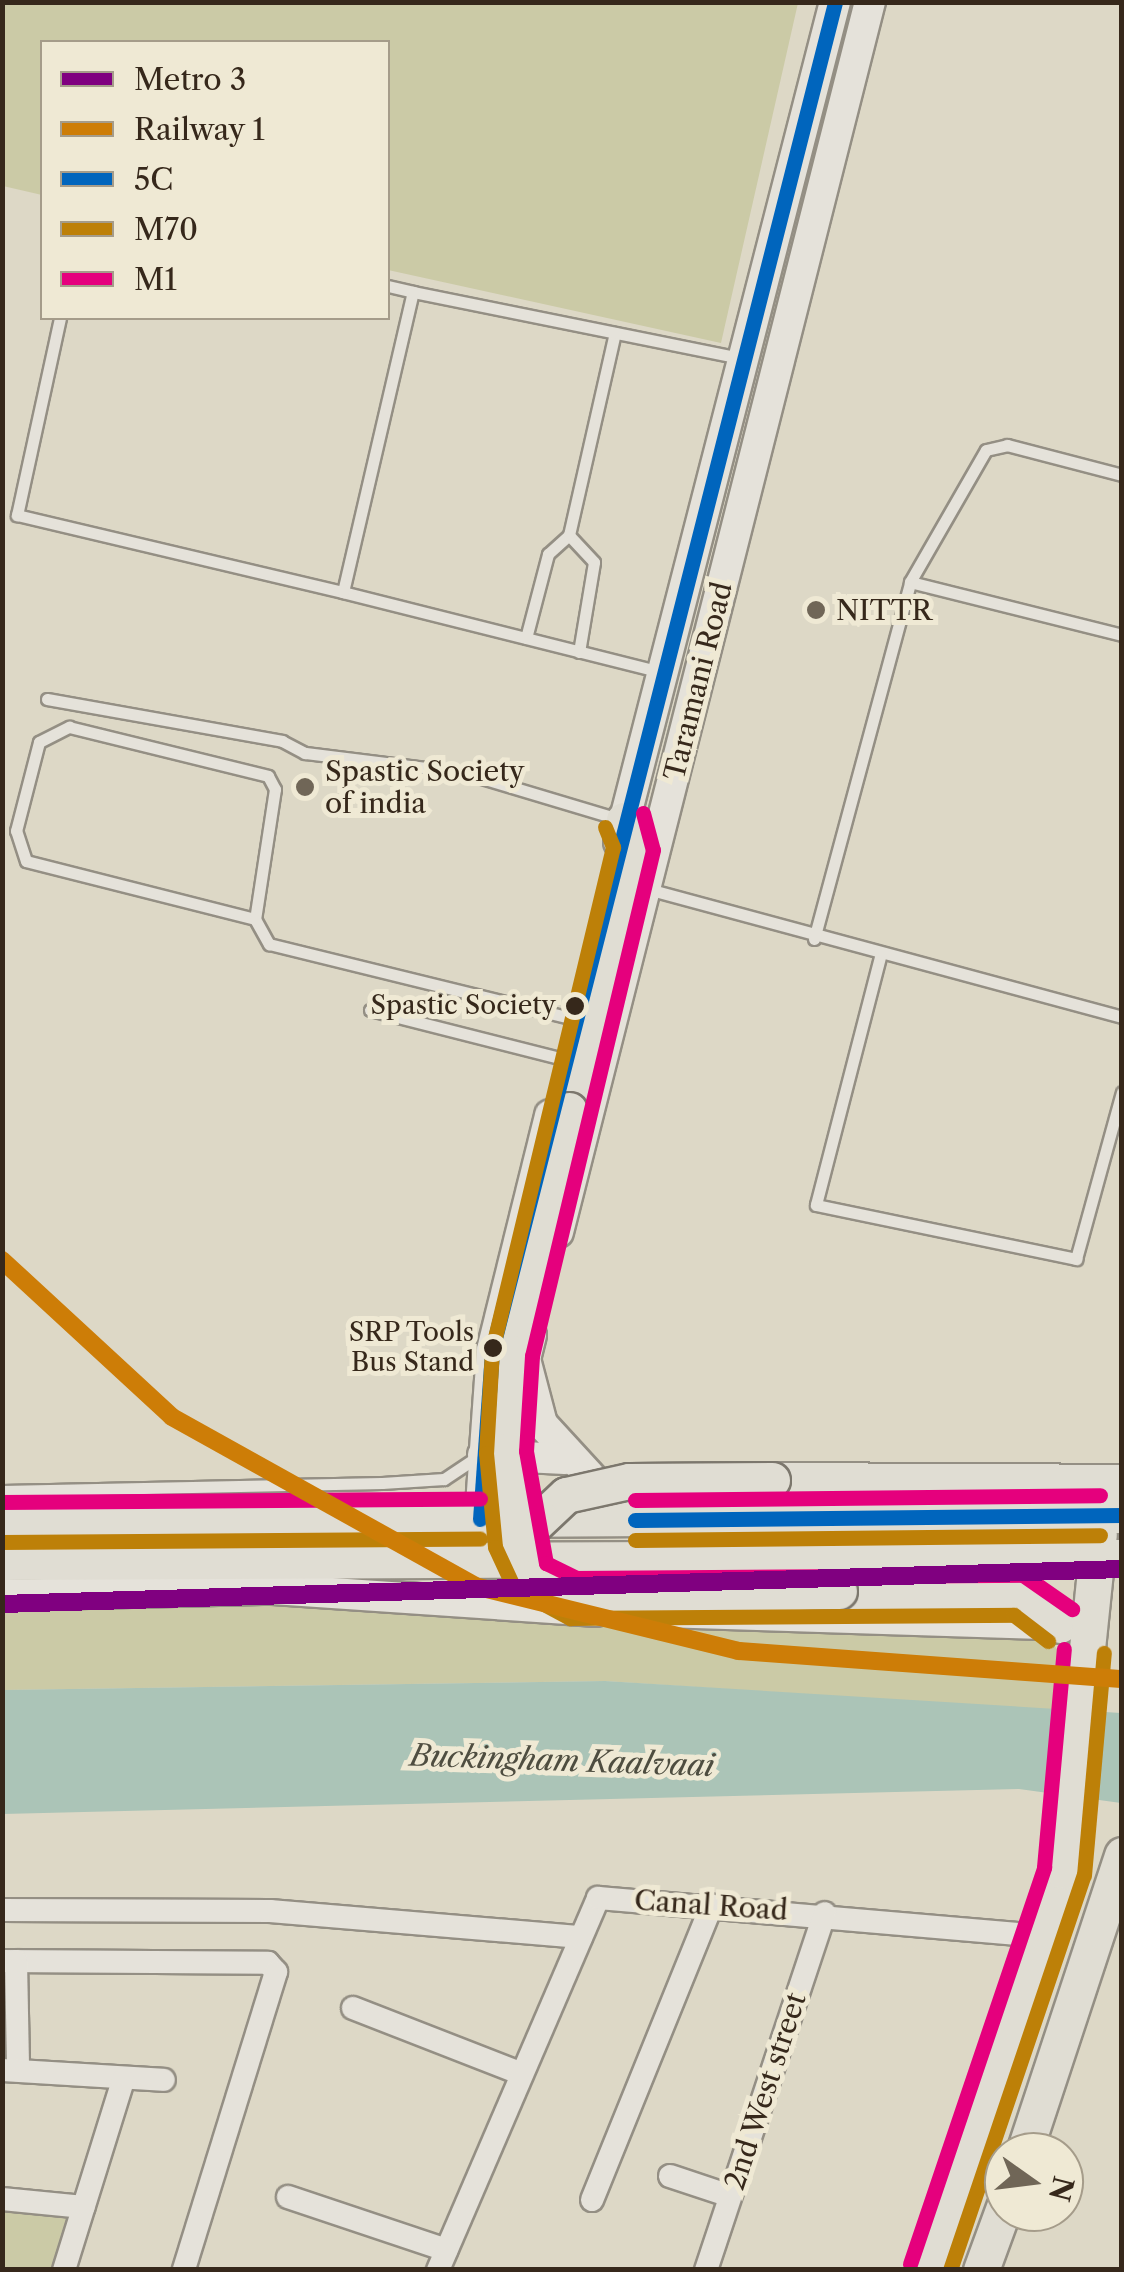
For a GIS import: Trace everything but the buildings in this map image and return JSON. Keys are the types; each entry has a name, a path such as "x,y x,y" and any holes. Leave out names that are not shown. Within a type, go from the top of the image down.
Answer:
{"main road":[{"path":"624,820 634,845 512,1353 506,1451 514,1543 531,1578 572,1598 840,1591 1021,1595 1074,1626"},
{"path":"514,1543 566,1495 630,1481 1122,1482"},
{"path":"2,1522 1111,1515 1109,1557 1074,1626 1081,1716 1076,1807 1044,1940 929,2270"},
{"path":"2,1562 876,1564 1109,1557"},
{"path":"1021,1595 1059,1558"},
{"path":"1031,2132 1118,1894 1122,1855"},
{"path":"981,2270 995,2232"}],"street":[{"name":"Taramani Road","path":"480,1519 480,1455 492,1350 740,358 835,2"},
{"name":"Taramani Road","path":"565,1459 542,1424 525,1359 870,2"},
{"path":"480,1455 565,1459 635,1520"},
{"path":"2,1595 273,1589 569,1611 1074,1626"},
{"name":"Canal Road","path":"288,2197 442,2260 598,1898 824,1913 1016,1934"},
{"path":"592,2200 712,1905"},
{"path":"2,1910 270,1910 582,1937"},
{"name":"2nd West street","path":"706,2270 824,1913"},
{"path":"164,2080 10,2070 9,1961 268,1963 276,1972 184,2270"},
{"path":"353,2008 522,2074"},
{"path":"64,2270 124,2080"},
{"path":"670,2176 730,2196"},
{"path":"2,2199 84,2207"}],"lane":[{"path":"390,286 740,358"},
{"path":"343,592 413,292"},
{"path":"60,320 18,515 662,672"},
{"path":"526,638 548,554 569,536 615,333"},
{"path":"814,939 910,582 986,450 1007,445 1122,476"},
{"path":"569,536 594,562 579,652"},
{"path":"910,582 1122,634"},
{"path":"47,699 282,741 305,753 465,774 624,820"},
{"path":"255,919 274,789 268,776 68,728 40,742 16,832 26,861 255,919 284,952 574,1019"},
{"path":"645,888 880,958 1122,1017"},
{"path":"880,958 816,1205 1076,1258 1122,1092"},
{"path":"370,1010 564,1058"},
{"path":"2,1490 413,1481 444,1478 480,1455"}],"shaded area":[{"path":"3,2 798,2 721,343 390,270 390,40 40,40 40,195 3,186"},
{"path":"342,1602 758,1610 1047,1634 1058,1651 1060,1711 605,1681 3,1690 3,1607"},
{"path":"2,2208 74,2214 56,2269 3,2269"}],"water":[{"name":"Buckingham Kaalvaai","path":"605,1681 1121,1713 1121,1803 1019,1789 3,1814 2,1690"}],"metro line":[{"name":"3","path":"2,1604 1122,1569"}],"rail line":[{"name":"1","path":"2,1260 172,1417 478,1587 738,1651 1122,1679"}],"transit line":[{"name":"5C","path":"480,1519 492,1350 835,2"},
{"name":"M1","path":"643,813 653,850 532,1356 526,1451 546,1563 577,1578 1023,1575 1072,1609"},
{"name":"M70","path":"605,827 613,847 492,1350 486,1453 495,1547 514,1588 570,1618 1014,1615 1048,1641"},
{"name":"M1","path":"635,1500 1100,1495"},
{"name":"M1","path":"2,1502 480,1499"},
{"name":"5C","path":"635,1520 1122,1515"},
{"name":"M70","path":"635,1540 1100,1535"},
{"name":"M70","path":"2,1542 480,1539"},
{"name":"M1","path":"910,2264 1044,1867 1064,1649"},
{"name":"M70","path":"950,2270 1084,1875 1104,1653"}],"place":[{"name":"NITTR","path":"816,610"},
{"name":"Spastic Society of india","path":"305,787"},
{"name":"Spastic Society","path":"575,1006"},
{"name":"SRP Tools Bus Stand","path":"493,1348"}]}
